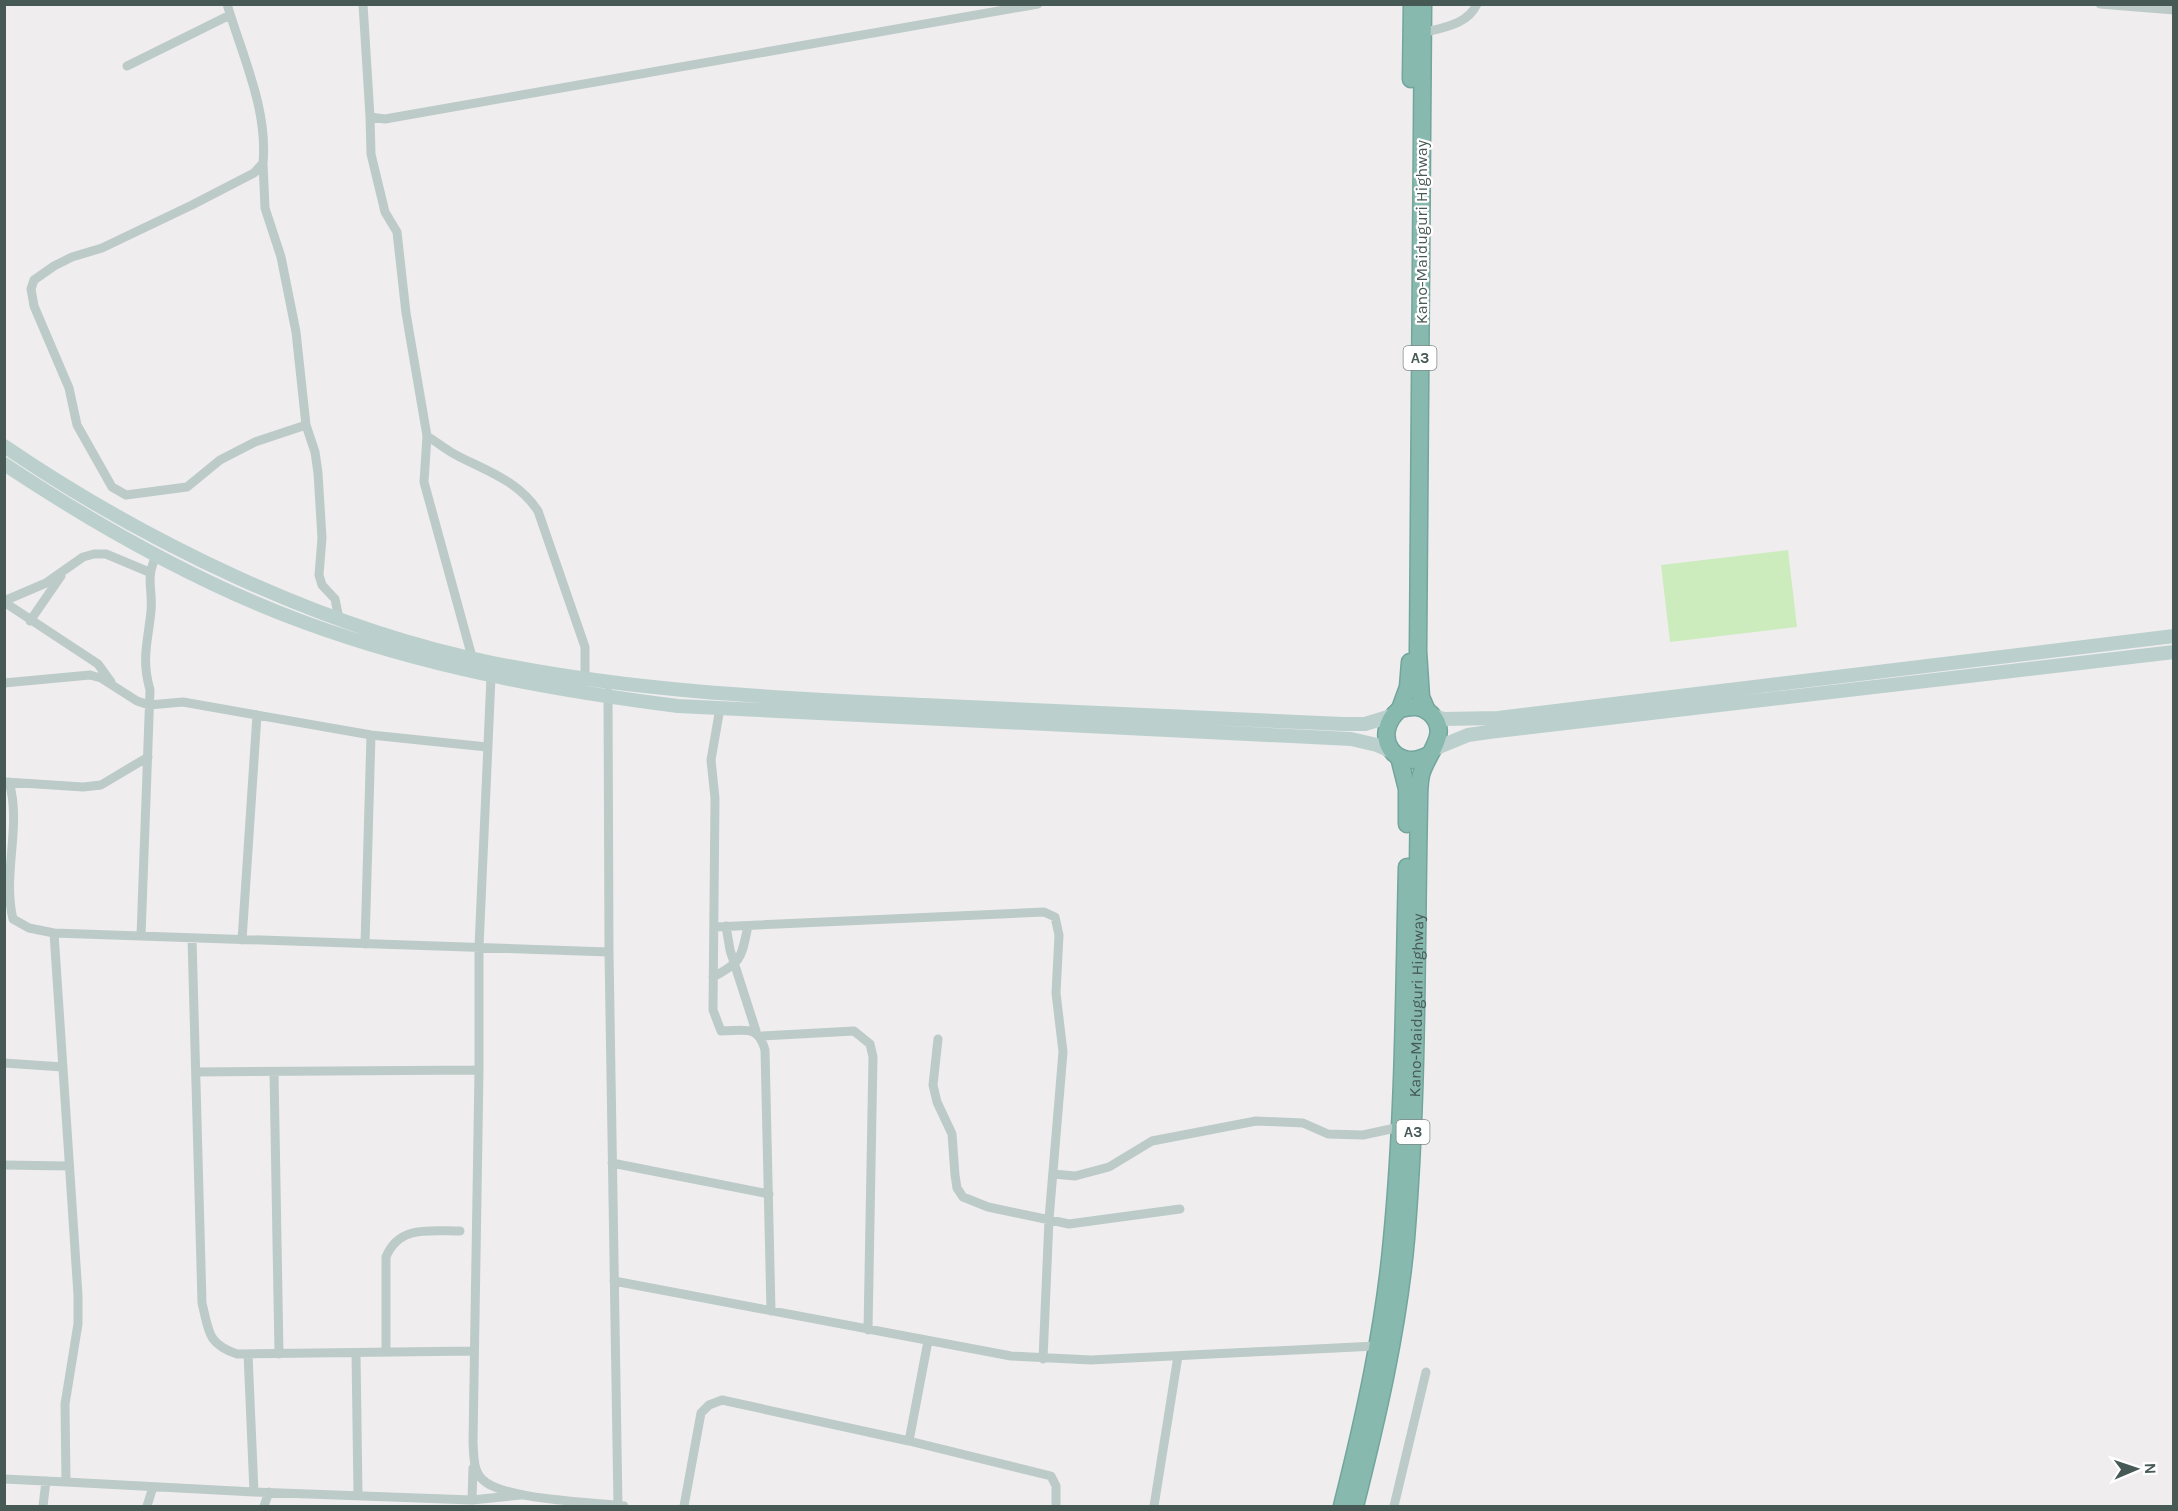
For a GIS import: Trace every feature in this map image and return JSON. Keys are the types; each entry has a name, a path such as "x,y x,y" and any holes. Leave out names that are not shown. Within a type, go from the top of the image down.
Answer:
{"highway":[{"name":"Kano-Maiduguri Highway","path":"1396,713 1405,700 1410,673 1412,4"},
{"name":"Kano-Maiduguri Highway","path":"1423,4 1418,651 1421,697 1430,713"},
{"path":"1396,713 1418,707 1430,713"},
{"name":"A3","path":"1396,713 1386,730 1386,738 1396,754"},
{"name":"A3","path":"1430,713 1439,729 1432,751"},
{"name":"Kano-Maiduguri Highway","path":"1355,1506 1385,1376 1405,1241 1417,1060 1419,803 1421,776 1432,751"},
{"path":"1396,754 1415,760 1432,751"},
{"name":"Kano-Maiduguri Highway","path":"1342,1506 1356,1453 1376,1346 1392,1240 1403,1060 1407,789 1396,754"}],"main road":[{"path":"4,446 76,492 173,545 307,607 339,619 472,657 585,681 608,690 1331,724 1365,723 1396,713"},
{"path":"4,464 90,519 156,556 304,623 490,677 608,690 720,708 1351,739 1377,744 1396,754"},
{"path":"1430,713 1444,719 1498,718 2174,636"},
{"path":"1432,751 1468,735 1489,732 2174,651"}],"street":[{"path":"227,4 252,82 264,132 265,208 281,257 296,332 306,425 315,452 318,473 321,538 319,575 322,585 335,599 339,619"},
{"path":"363,4 370,154 385,212 397,232 406,313 426,436 424,482 472,657"},
{"path":"370,117 385,119 516,98 1038,4"},
{"path":"1423,33 1453,25 1471,16 1476,4"},
{"path":"2100,4 2174,10"},
{"path":"127,66 230,15"},
{"path":"263,163 254,173 192,205 102,248 72,257 54,266 34,280 31,289 34,306 69,388 77,425 112,487 126,495 176,490 187,486 219,460 255,442 306,425"},
{"path":"426,436 457,456 504,478 527,495 538,512 585,647 585,681"},
{"path":"112,684 98,664 30,621 4,601 32,589 83,557 105,554 149,572"},
{"path":"141,936 150,690 144,670 144,651 151,610 149,572 156,556"},
{"path":"30,621 64,571"},
{"path":"4,683 90,675 112,684 137,701 149,705 183,702 371,735 487,747"},
{"path":"472,1500 479,1070 478,947 490,677"},
{"path":"474,1456 480,1478 488,1485 541,1502 621,1506 612,1163 608,690"},
{"path":"720,708 711,760 715,798 713,1010 722,1031 759,1034 854,1031 870,1044 873,1057 868,1330"},
{"path":"242,939 257,715"},
{"path":"365,944 371,735"},
{"path":"148,756 101,785 83,787 7,782 14,801 8,835 10,904 13,919 29,928 54,933 609,952"},
{"path":"715,927 1044,912 1055,917 1059,935 1056,993 1063,1052 1049,1219 1043,1359"},
{"path":"726,926 735,965 759,1034 766,1064 771,1311"},
{"path":"712,977 735,965 741,955 748,926"},
{"path":"54,933 78,1315 65,1404 66,1482"},
{"path":"192,938 202,1303 210,1334 219,1348 237,1354 474,1351"},
{"path":"938,1039 933,1085 937,1102 952,1134 951,1150 957,1188 963,1197 988,1207 1069,1224 1180,1209"},
{"path":"4,1063 63,1067"},
{"path":"196,1072 479,1070"},
{"path":"274,1072 279,1354"},
{"path":"1053,1174 1075,1176 1109,1167 1152,1141 1256,1121 1303,1123 1328,1134 1363,1135 1400,1127"},
{"path":"612,1163 769,1194"},
{"path":"4,1165 69,1166"},
{"path":"386,1352 386,1257 390,1246 411,1231 460,1231"},
{"path":"614,1281 994,1354 1043,1359 1091,1360 1376,1346"},
{"path":"909,1441 928,1341"},
{"path":"356,1353 358,1495"},
{"path":"248,1354 254,1491"},
{"path":"1154,1506 1178,1356"},
{"path":"1394,1506 1426,1372"},
{"path":"684,1506 701,1413 709,1405 722,1400 909,1441 1051,1476 1056,1486 1056,1506"},
{"path":"4,1479 358,1495 436,1502 524,1495"},
{"path":"43,1506 46,1481"},
{"path":"147,1506 153,1487"},
{"path":"264,1506 269,1492"},
{"path":"370,1506 373,1496"}],"green space":[{"path":"1788,550 1797,627 1670,642 1661,565"}]}
